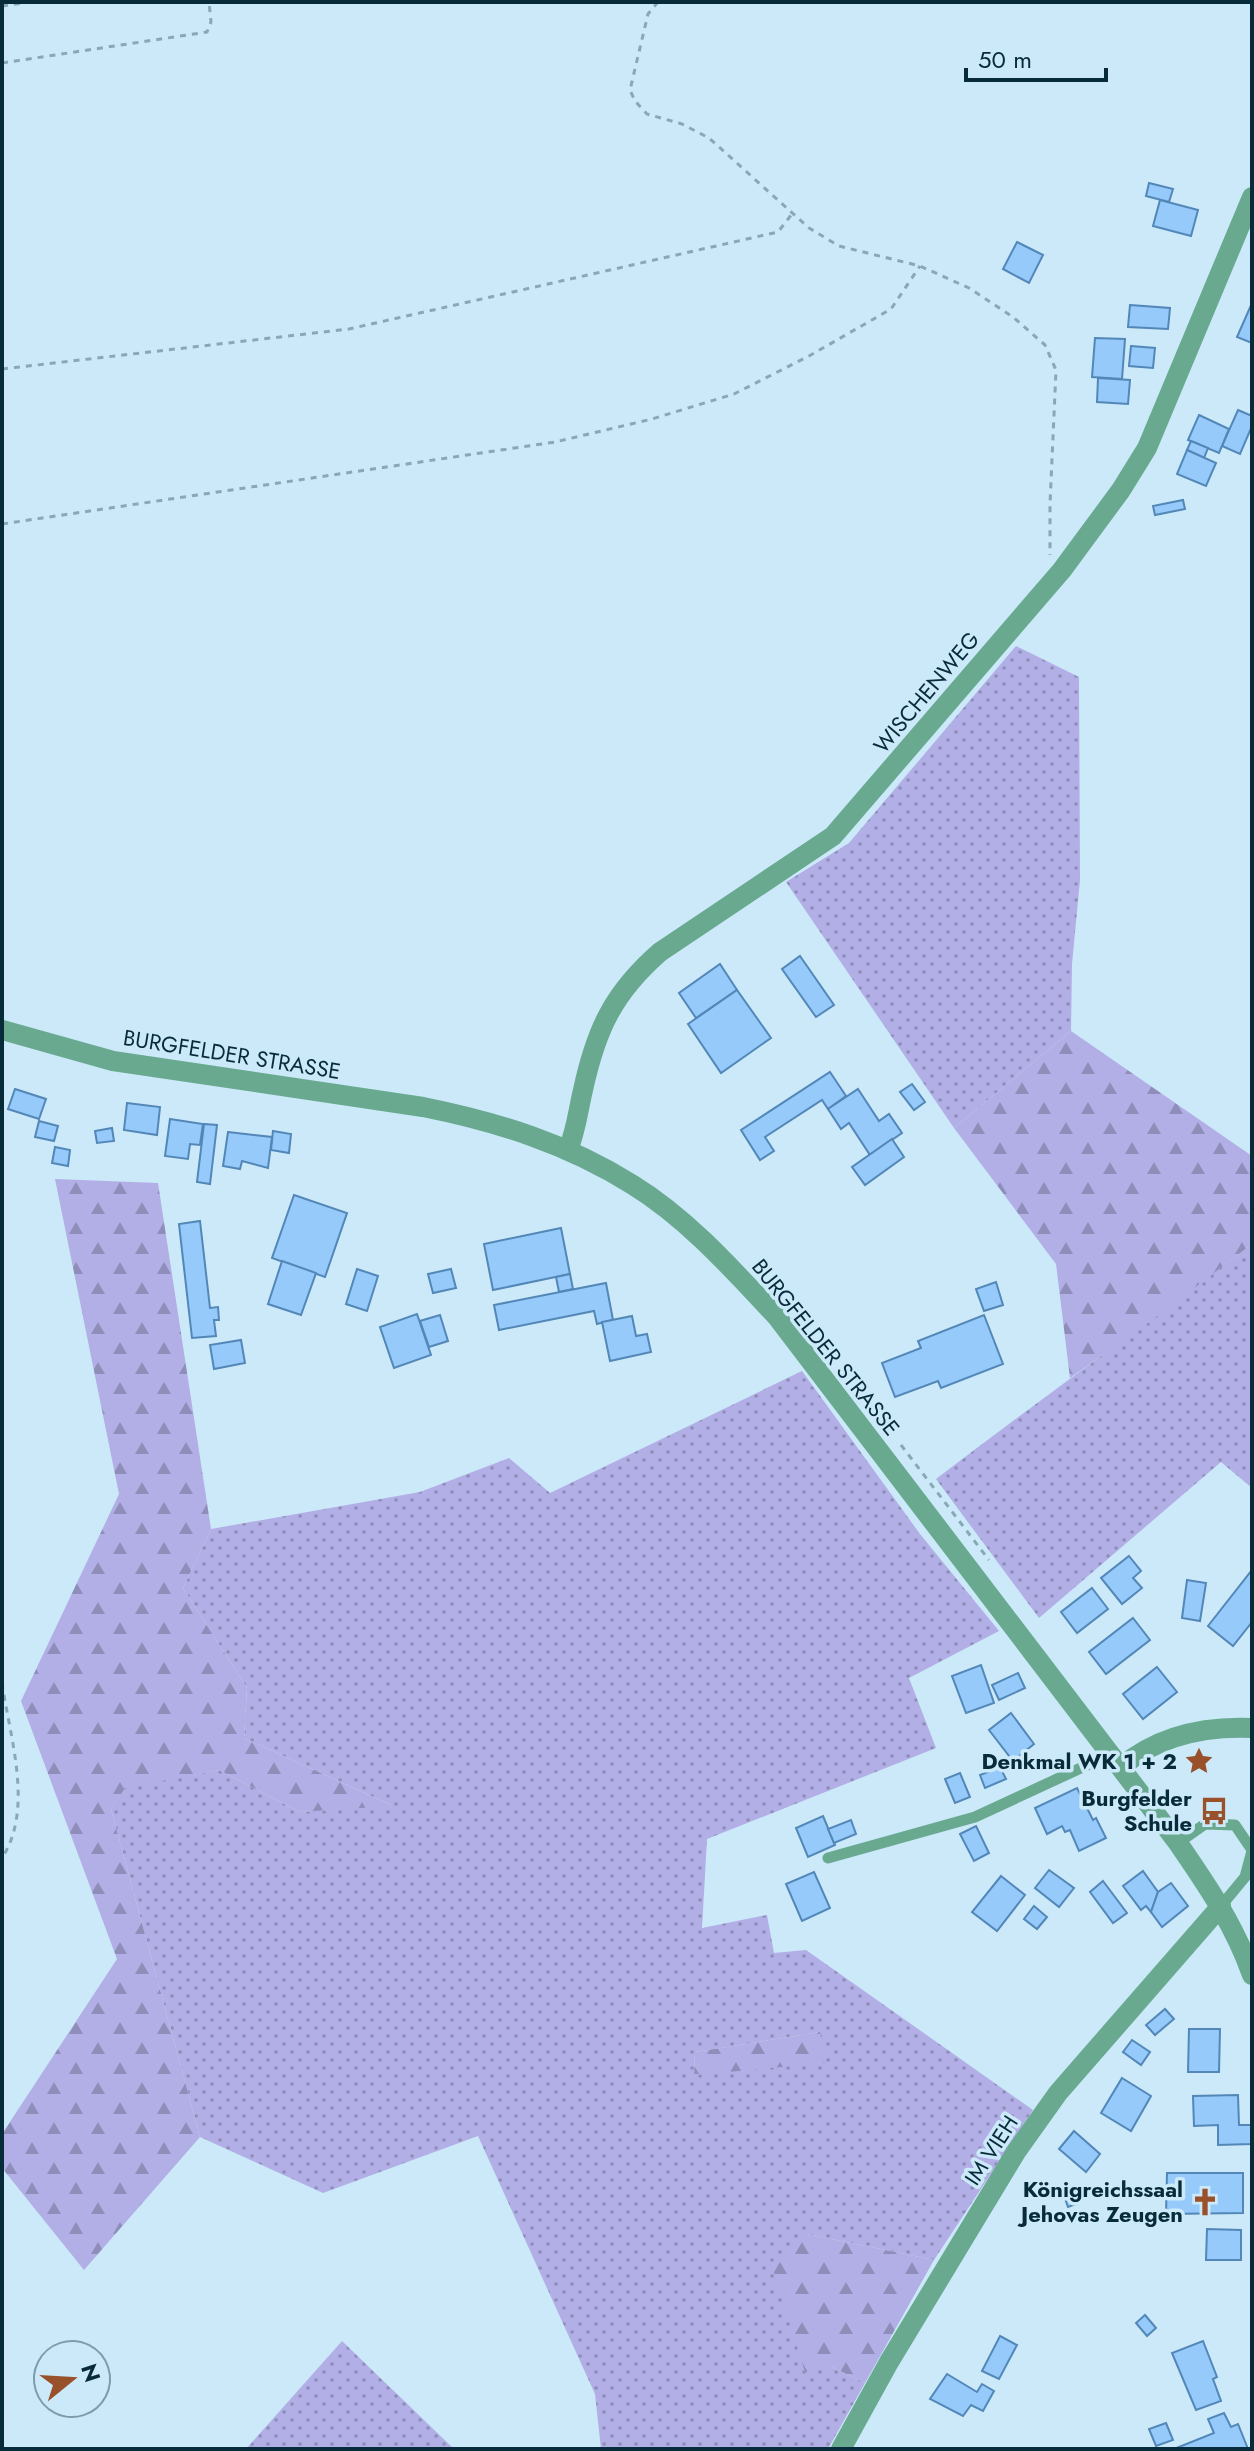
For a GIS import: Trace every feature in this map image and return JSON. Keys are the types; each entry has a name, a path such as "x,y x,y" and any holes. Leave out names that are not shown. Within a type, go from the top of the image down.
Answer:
{"street":[{"name":"WISCHENWEG","path":"568,1150 575,1134 591,1053 605,1018 641,969 660,952 833,836 1062,570 1121,490 1147,448 1252,197"},
{"name":"BURGFELDER STRASSE","path":"2,1030 113,1061 468,1116 511,1127 568,1150 636,1186 730,1266 777,1317 1178,1843 1221,1906 1252,1975"},
{"path":"1116,1760 1139,1754 1185,1733 1217,1727 1252,1728"},
{"name":"IM VIEH","path":"841,2449 936,2283 1016,2152 1058,2093 1221,1906"}],"lane":[{"path":"828,1858 975,1817 1116,1760"},
{"path":"1178,1843 1205,1824 1235,1825 1252,1851 1245,1877 1221,1906"}],"path":[{"path":"2,6 31,2"},
{"path":"2,63 207,32 211,22 209,2"},
{"path":"658,2 648,14 630,90 647,114 682,124 709,138 809,228 839,246 920,266 969,288 1013,317 1045,345 1056,370 1050,556 1062,570"},
{"path":"2,369 349,329 778,232 792,213"},
{"path":"2,524 555,442 652,419 734,394 809,356 891,309 920,266"},
{"path":"2,1683 18,1791 18,1820 2,1858"}],"green space":[{"path":"1016,646 1079,677 1080,880 1072,964 1071,1031 954,1128 786,882 849,843"},
{"path":"1071,1031 1252,1156 1252,1244 1070,1378 1056,1264 954,1128"},
{"path":"55,1179 158,1183 211,1529 183,1588 247,1688 244,1738 393,1806 300,1812 219,1770 125,1788 111,1809 200,2137 84,2270 2,2168 2,2134 117,1959 21,1701 119,1494"},
{"path":"1252,1244 1252,1488 1221,1462 1039,1618 936,1479"},
{"path":"802,1371 920,1534 999,1631 909,1678 936,1748 707,1839 702,1928 767,1915 774,1953 806,1950 1033,2110 934,2260 807,2234 832,2367 865,2383 828,2449 601,2449 595,2394 478,2136 323,2193 200,2137 111,1809 125,1787 219,1770 300,1812 391,1805 244,1738 247,1688 183,1588 211,1529 420,1492 509,1458 550,1493","holes":["820,2032 695,2075 695,2052"]},
{"path":"820,2032 826,2063 694,2075 695,2052"},
{"path":"807,2234 934,2260 865,2383 832,2367 805,2372 771,2263"},
{"path":"342,2341 454,2449 246,2449"}],"building":[{"path":"1149,183 1173,189 1169,202 1146,196"},
{"path":"1160,200 1198,210 1191,236 1153,226"},
{"path":"1017,242 1043,255 1029,283 1003,269"},
{"path":"1252,303 1252,343 1237,337"},
{"path":"1130,305 1170,308 1168,329 1128,327"},
{"path":"1095,338 1125,339 1122,379 1092,377"},
{"path":"1131,346 1155,348 1153,368 1129,366"},
{"path":"1098,378 1130,380 1128,404 1097,402"},
{"path":"1238,410 1252,416 1252,426 1240,454 1222,446"},
{"path":"1199,415 1229,429 1219,453 1188,440"},
{"path":"1191,441 1208,448 1204,458 1187,450"},
{"path":"1187,450 1216,463 1206,486 1177,474"},
{"path":"1183,500 1185,509 1155,515 1153,506"},
{"path":"800,956 834,1005 816,1017 782,969"},
{"path":"720,964 737,990 696,1018 679,993"},
{"path":"737,990 771,1038 721,1073 688,1024"},
{"path":"830,1072 846,1096 828,1109 822,1100 765,1137 774,1151 760,1160 741,1130"},
{"path":"912,1084 925,1102 914,1110 900,1092"},
{"path":"15,1089 46,1099 39,1119 8,1109"},
{"path":"858,1089 879,1121 889,1114 902,1133 870,1155 849,1123 841,1129 828,1109"},
{"path":"127,1103 160,1107 157,1135 124,1130"},
{"path":"170,1119 203,1124 200,1145 190,1144 188,1159 165,1156"},
{"path":"39,1121 58,1126 54,1141 35,1137"},
{"path":"204,1124 217,1125 210,1184 197,1182"},
{"path":"112,1128 114,1141 97,1143 95,1131"},
{"path":"273,1131 291,1134 289,1153 271,1150"},
{"path":"228,1132 272,1137 268,1168 242,1161 240,1169 223,1166"},
{"path":"892,1139 904,1157 865,1185 852,1167"},
{"path":"55,1147 70,1150 68,1166 52,1163"},
{"path":"294,1195 347,1213 325,1277 272,1258"},
{"path":"200,1221 210,1308 218,1307 219,1320 214,1320 216,1336 192,1338 179,1224"},
{"path":"561,1228 570,1274 493,1290 484,1244"},
{"path":"282,1261 316,1273 301,1315 268,1304"},
{"path":"357,1269 378,1276 367,1311 346,1304"},
{"path":"451,1269 456,1288 433,1293 428,1274"},
{"path":"570,1274 573,1289 559,1292 556,1277"},
{"path":"996,1282 1003,1305 984,1311 976,1289"},
{"path":"606,1283 613,1320 597,1324 594,1311 499,1330 494,1305"},
{"path":"417,1314 431,1355 394,1368 380,1327"},
{"path":"440,1315 448,1341 429,1347 420,1321"},
{"path":"984,1315 1003,1364 941,1388 938,1381 895,1397 882,1363 921,1348 918,1341"},
{"path":"632,1316 636,1336 647,1334 651,1352 610,1361 602,1322"},
{"path":"241,1340 245,1363 214,1369 210,1345"},
{"path":"1129,1556 1141,1571 1133,1578 1142,1588 1122,1604 1101,1578"},
{"path":"1252,1570 1252,1622 1233,1646 1208,1626"},
{"path":"1187,1580 1206,1583 1200,1621 1182,1618"},
{"path":"1092,1588 1108,1609 1077,1633 1061,1612"},
{"path":"1133,1618 1150,1640 1106,1674 1089,1652"},
{"path":"981,1665 994,1703 966,1713 952,1676"},
{"path":"1157,1667 1177,1692 1143,1719 1123,1694"},
{"path":"1018,1673 1025,1688 999,1700 992,1685"},
{"path":"1011,1713 1034,1744 1013,1761 989,1730"},
{"path":"1000,1767 1006,1779 985,1788 980,1775"},
{"path":"960,1773 970,1797 955,1803 945,1779"},
{"path":"1077,1788 1106,1838 1079,1851 1070,1830 1065,1832 1062,1826 1047,1834 1035,1808"},
{"path":"823,1816 835,1845 808,1857 796,1828"},
{"path":"851,1820 856,1834 834,1843 828,1829"},
{"path":"976,1826 989,1853 974,1861 960,1834"},
{"path":"1049,1870 1074,1888 1059,1907 1035,1888"},
{"path":"1143,1871 1158,1892 1151,1912 1146,1906 1141,1910 1123,1886"},
{"path":"814,1872 830,1908 802,1921 786,1884"},
{"path":"1001,1876 1025,1895 997,1931 972,1912"},
{"path":"1103,1881 1127,1913 1113,1923 1090,1892"},
{"path":"1171,1883 1188,1906 1162,1927 1151,1912 1158,1892"},
{"path":"1034,1906 1047,1917 1037,1929 1024,1919"},
{"path":"1165,2009 1174,2019 1155,2035 1146,2025"},
{"path":"1189,2029 1220,2029 1219,2072 1188,2072"},
{"path":"1132,2040 1150,2052 1141,2065 1123,2052"},
{"path":"1122,2078 1151,2096 1131,2131 1101,2113"},
{"path":"1238,2095 1239,2125 1252,2125 1252,2144 1218,2145 1218,2125 1194,2126 1193,2096"},
{"path":"1074,2131 1100,2154 1086,2172 1059,2149"},
{"name":"Königreichssaal Jehovas Zeugen","path":"1167,2173 1243,2173 1243,2213 1166,2214"},
{"path":"1074,2189 1079,2203 1068,2207 1063,2193"},
{"path":"1207,2229 1241,2230 1241,2260 1206,2260"},
{"path":"1145,2315 1156,2328 1147,2336 1136,2323"},
{"path":"1000,2336 1017,2345 999,2379 982,2371"},
{"path":"1203,2341 1217,2377 1213,2379 1221,2401 1196,2410 1172,2353"},
{"path":"947,2374 977,2392 982,2384 994,2391 983,2411 971,2405 963,2416 930,2399"},
{"path":"1224,2413 1231,2427 1238,2424 1248,2449 1174,2449 1214,2433 1208,2419"},
{"path":"1166,2423 1173,2440 1156,2446 1149,2429"}],"place":[{"name":"Denkmal WK 1 + 2","path":"1199,1761"},
{"name":"Burgfelder Schule","path":"1214,1811"},
{"name":"Königreichssaal Jehovas Zeugen","path":"1205,2202"}]}
